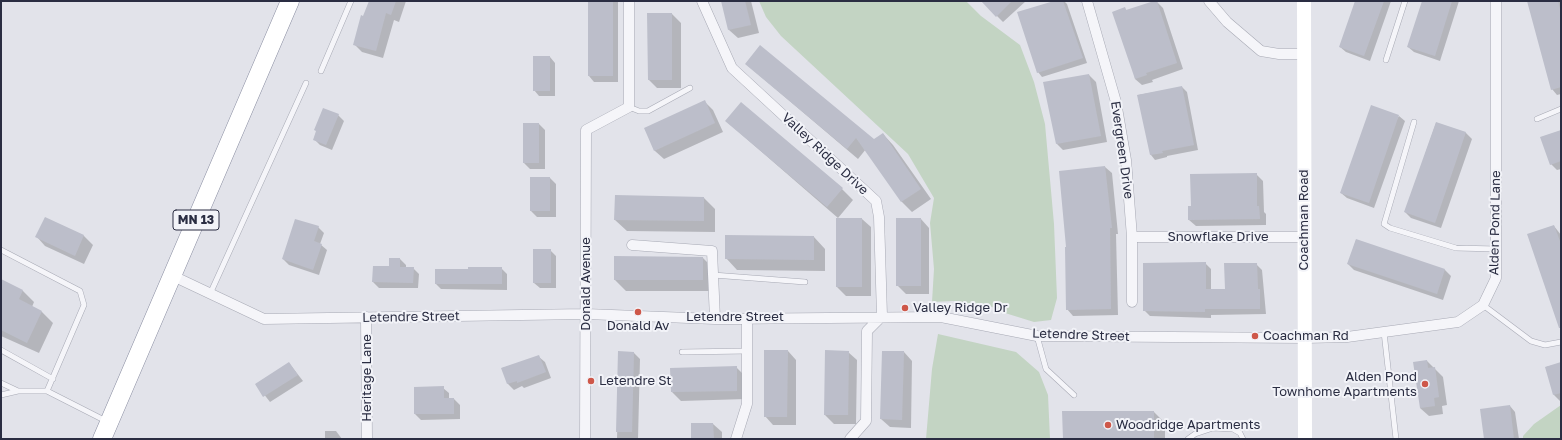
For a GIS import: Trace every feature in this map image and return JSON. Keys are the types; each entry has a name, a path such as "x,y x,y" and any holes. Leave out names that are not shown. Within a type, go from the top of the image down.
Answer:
{"highway":[{"name":"MN 13","path":"105,431 173,276 290,1"}],"street":[{"path":"629,1 629,107"},
{"name":"Valley Ridge Drive","path":"702,1 732,68 876,201 879,217 882,316"},
{"name":"Evergreen Drive","path":"1087,1 1116,102 1126,160 1132,237 1132,302"},
{"path":"1210,1 1227,22 1260,50 1279,54 1304,54"},
{"name":"Coachman Road","path":"1304,1 1305,439"},
{"name":"Alden Pond Lane","path":"1484,305 1496,278 1496,1"},
{"name":"Donald Avenue","path":"585,439 586,130 629,107"},
{"name":"Snowflake Drive","path":"1132,237 1304,237"},
{"path":"632,245 712,251 715,319"},
{"name":"Letendre Street","path":"173,276 264,319 586,314 715,319 882,316 941,317 1038,336 1305,338"},
{"path":"1305,338 1348,337 1458,322 1484,305"},
{"path":"850,439 866,421 867,330 882,316"},
{"name":"Heritage Lane","path":"366,317 367,439"},
{"path":"736,439 747,404 747,318"}],"lane":[{"path":"321,71 351,1"},
{"path":"1386,60 1405,1"},
{"path":"210,294 306,83"},
{"path":"629,107 639,111 648,111 690,88"},
{"path":"1537,119 1561,109"},
{"path":"1414,122 1384,224 1390,228 1456,248 1496,249"},
{"path":"1,250 80,291 84,306 47,391"},
{"path":"713,275 805,282"},
{"path":"1484,305 1531,341 1545,345 1561,342"},
{"path":"1384,332 1396,439"},
{"path":"1038,336 1046,369 1074,394"},
{"path":"1,350 53,379"},
{"path":"682,352 747,351"},
{"path":"1,383 18,391"},
{"path":"1,395 18,391 47,391 105,431"},
{"path":"1188,439 1195,434 1213,428 1233,429 1240,433 1243,439"}],"green space":[{"path":"759,1 966,1 981,16 1020,45 1034,82 1045,124 1054,224 1057,298 1051,320 1034,322 1005,313 992,307 953,301 932,302 934,269 930,223 934,198 908,154 781,36 766,17"},
{"path":"938,334 1016,352 1039,372 1048,395 1050,439 926,439 932,369"},
{"path":"1561,405 1561,439 1523,439 1523,436 1534,424"}],"building":[{"path":"369,1 396,1 391,15 386,13 376,51 353,45 361,15 363,16"},
{"path":"588,1 613,1 613,76 588,76"},
{"path":"721,1 745,1 751,25 728,30"},
{"path":"981,1 1012,1 996,17"},
{"path":"1054,1 1063,1 1083,58 1037,73 1017,12"},
{"path":"1157,1 1177,63 1146,73 1147,75 1135,79 1112,12 1125,7 1126,10"},
{"path":"1355,1 1384,1 1364,56 1339,47"},
{"path":"1422,1 1452,1 1435,56 1407,47"},
{"path":"1527,1 1558,1 1561,13 1561,87 1551,90"},
{"path":"647,13 672,13 672,80 648,80"},
{"path":"760,45 874,139 883,133 921,189 901,202 856,138 847,149 745,64"},
{"path":"533,56 550,56 550,91 533,91"},
{"path":"1089,74 1101,136 1056,144 1043,82"},
{"path":"1182,86 1194,145 1162,151 1163,153 1150,155 1137,95"},
{"path":"705,100 715,123 654,151 644,128"},
{"path":"741,102 843,188 827,207 725,121"},
{"path":"1371,105 1399,115 1369,203 1340,193"},
{"path":"323,108 339,114 326,145 313,140 316,131 314,130"},
{"path":"1436,122 1466,132 1435,223 1404,212"},
{"path":"523,123 539,123 539,163 523,163"},
{"path":"1561,130 1561,161 1550,165 1540,137"},
{"path":"1105,166 1112,228 1110,228 1111,309 1066,310 1066,247 1059,171"},
{"path":"1257,173 1257,206 1259,206 1260,219 1188,220 1188,206 1191,206 1190,174"},
{"path":"530,177 550,177 550,211 530,211"},
{"path":"615,195 704,197 704,221 614,220"},
{"path":"45,217 84,235 75,256 35,237"},
{"path":"836,218 862,218 862,287 836,287"},
{"path":"896,218 921,218 921,286 896,286"},
{"path":"295,219 319,226 314,241 322,244 313,270 282,259"},
{"path":"1554,225 1561,244 1561,328 1559,328 1527,234"},
{"path":"725,235 814,236 814,260 725,259"},
{"path":"1356,239 1445,269 1437,294 1347,264"},
{"path":"533,249 551,249 551,283 533,283"},
{"path":"614,256 703,257 703,280 614,280"},
{"path":"389,258 400,258 400,267 414,267 413,283 372,282 373,266 389,266"},
{"path":"1206,262 1206,289 1225,289 1224,263 1257,263 1258,289 1260,289 1260,309 1205,309 1205,312 1143,311 1143,263"},
{"path":"468,267 502,267 502,284 435,284 435,269 468,269"},
{"path":"1,279 23,290 19,299 42,311 27,343 1,330"},
{"path":"764,350 788,350 787,417 764,417"},
{"path":"825,350 849,351 848,415 824,415"},
{"path":"618,351 634,352 632,432 616,432"},
{"path":"882,351 904,351 902,420 880,419"},
{"path":"539,355 546,372 517,383 517,381 507,384 501,368"},
{"name":"Alden Pond Townhome Apartments","path":"1427,360 1428,368 1435,367 1439,397 1434,398 1435,406 1420,408 1413,362"},
{"path":"289,362 298,375 263,397 255,384"},
{"path":"1561,362 1561,393 1553,395 1545,367"},
{"path":"737,366 737,391 671,392 670,368"},
{"path":"444,386 444,398 454,398 454,414 414,414 414,387"},
{"path":"1510,405 1514,439 1484,439 1480,409"},
{"name":"Woodridge Apartments","path":"1062,411 1154,411 1154,439 1063,439"},
{"path":"691,423 713,423 714,439 691,439"}],"place":[{"name":"Valley Ridge Dr","path":"905,308"},
{"name":"Donald Av","path":"638,312"},
{"name":"Coachman Rd","path":"1255,336"},
{"name":"Letendre St","path":"591,381"},
{"name":"Alden Pond Townhome Apartments","path":"1425,384"},
{"name":"Woodridge Apartments","path":"1108,425"}]}
